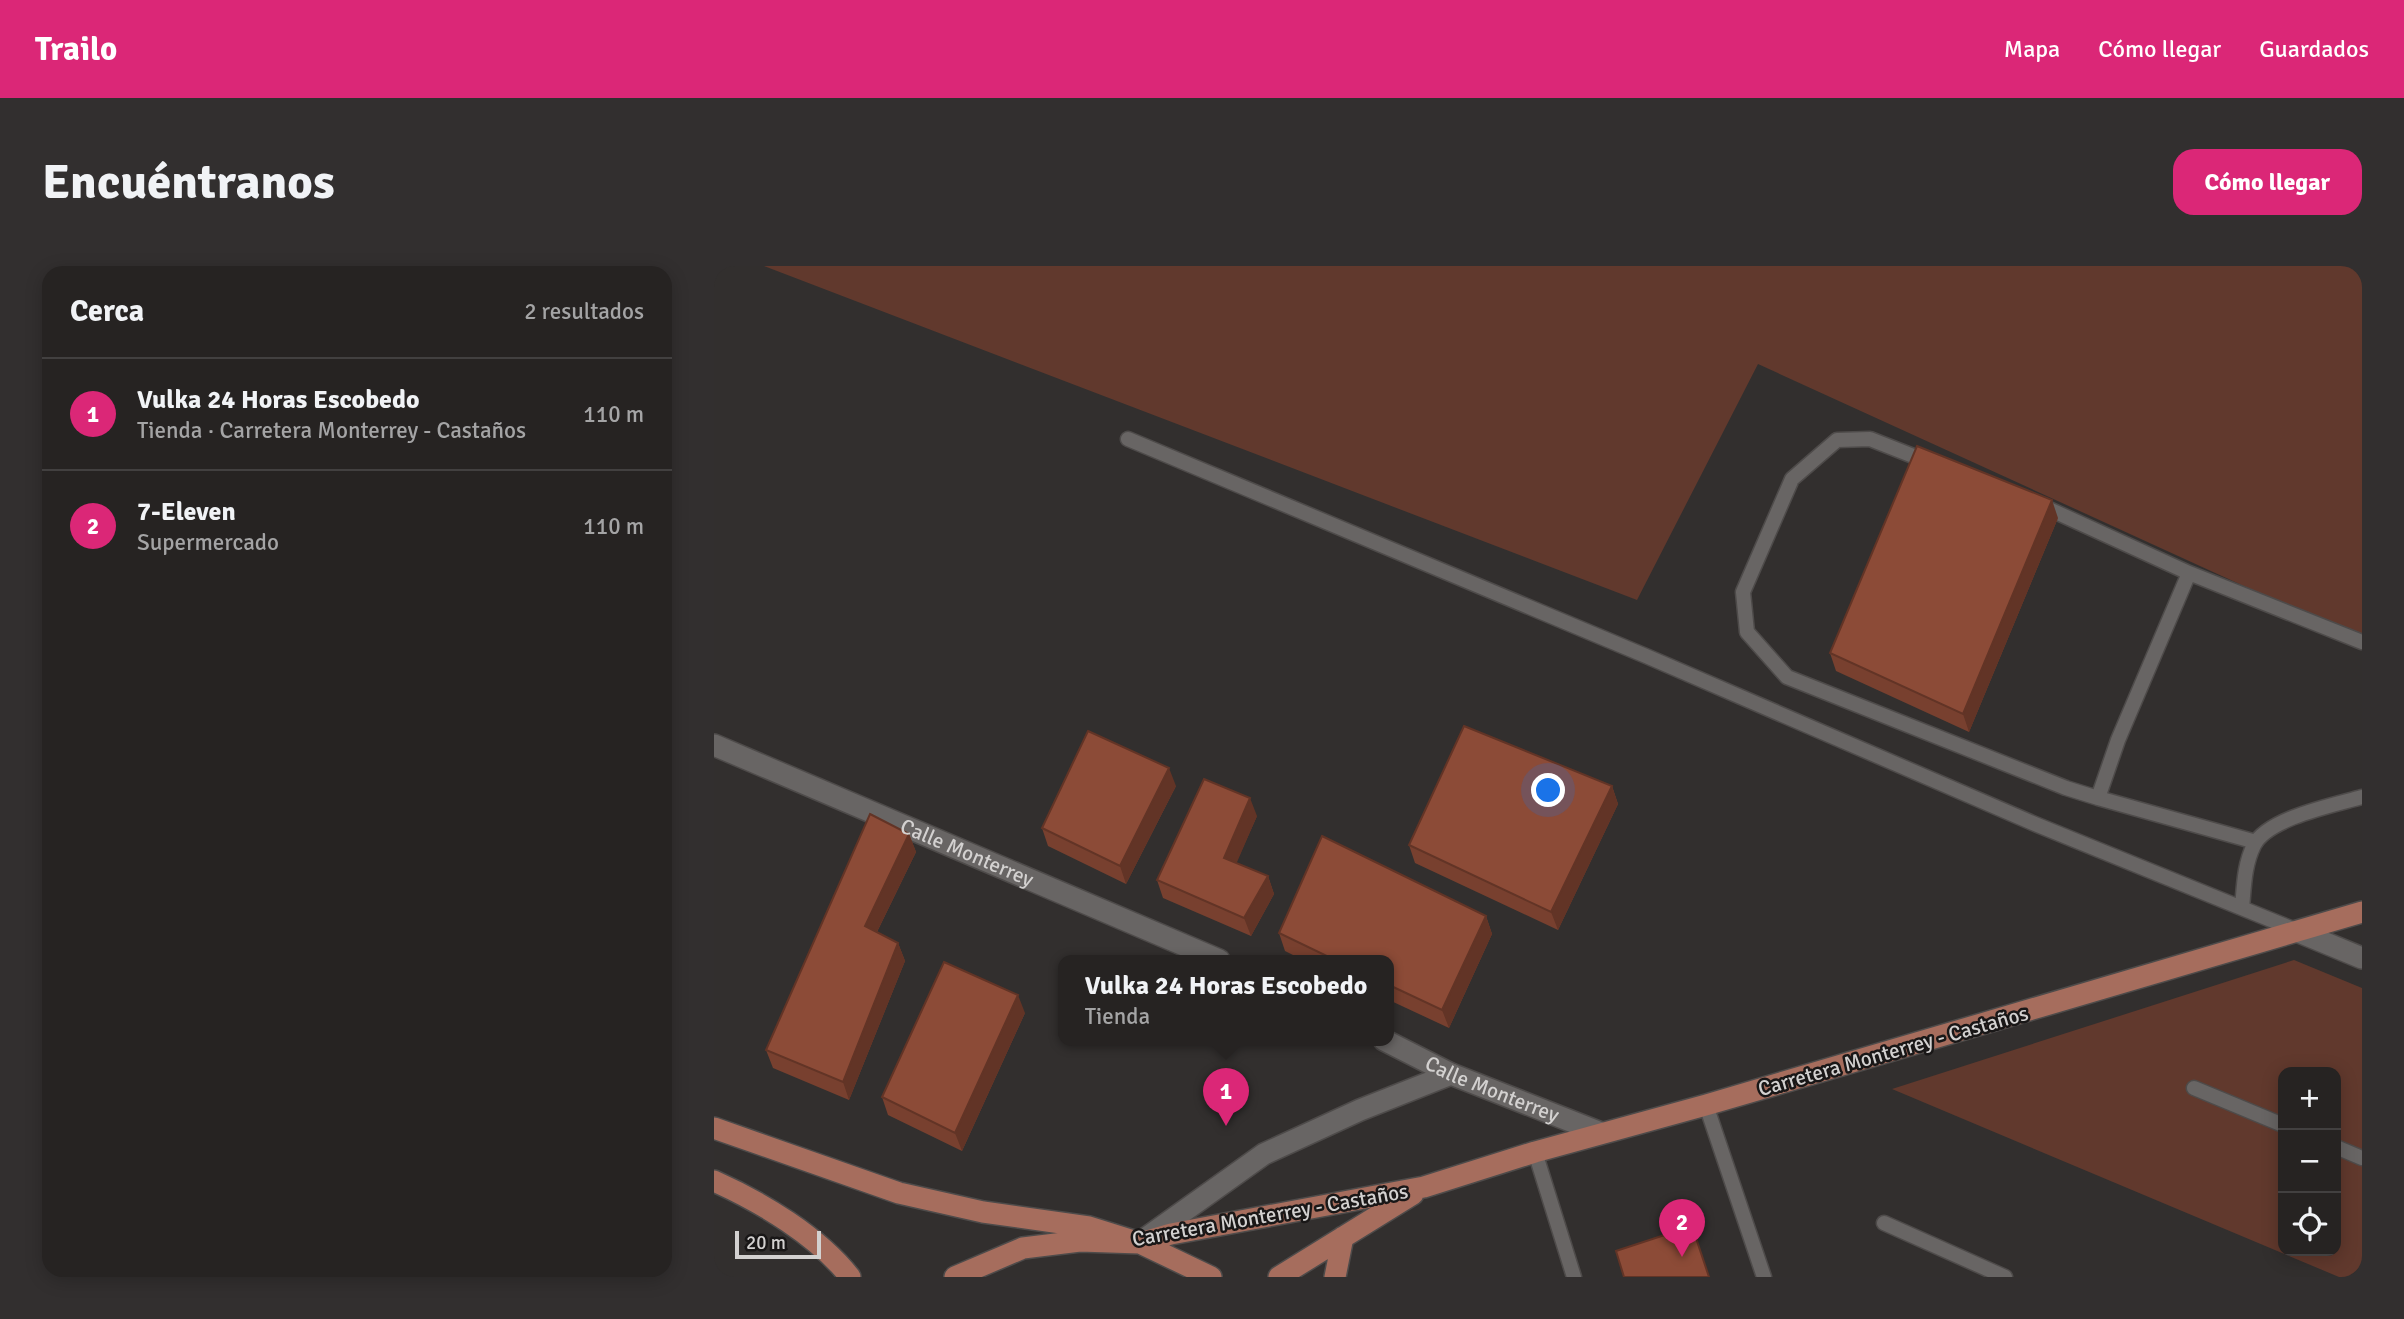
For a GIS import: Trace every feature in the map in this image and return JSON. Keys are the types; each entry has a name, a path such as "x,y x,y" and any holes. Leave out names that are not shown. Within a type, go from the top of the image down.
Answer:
{"main road":[{"name":"Carretera Monterrey - Castaños","path":"955,1277 1023,1248 1080,1241 1140,1243 1171,1234 1423,1187 1535,1152 1706,1105 2362,912"},
{"path":"714,1128 899,1193 983,1212 1089,1227 1140,1243 1211,1277"},
{"path":"714,1181 742,1194 797,1227 850,1277"},
{"name":"Carretera Monterrey - Castaños","path":"1279,1277 1423,1187"},
{"path":"1335,1277 1343,1237"}],"street":[{"name":"Calle Monterrey","path":"714,745 1207,955"},
{"path":"2299,932 2362,958"},
{"name":"Calle Monterrey","path":"1394,1045 1451,1074 1601,1133"},
{"path":"1140,1243 1264,1154 1360,1110 1451,1074"}],"lane":[{"path":"1128,439 1646,656 2035,824 2299,932"},
{"path":"1947,469 1870,439 1837,440 1792,479 1743,592 1747,632 1787,677 2066,788 2256,842"},
{"path":"2025,499 2189,573 2362,642"},
{"path":"2098,797 2118,740 2189,573"},
{"path":"2242,908 2245,868 2256,842 2281,821 2362,797"},
{"path":"2194,1088 2278,1123"},
{"path":"1706,1105 1764,1277"},
{"path":"2341,1149 2362,1158"},
{"path":"1535,1152 1574,1277"},
{"path":"1884,1223 2005,1277"}],"shaded area":[{"path":"764,266 2362,266 2362,640 1758,364 1637,600"},
{"path":"2294,960 2362,988 2362,1277 2339,1277 2289,1256 2341,1256 2341,1067 2278,1067 2278,1251 1892,1089"}],"building":[{"path":"1917,446 2052,500 1963,714 1830,653"},
{"path":"1464,726 1612,786 1551,912 1409,845"},
{"path":"1088,731 1169,768 1120,866 1042,828"},
{"path":"1204,779 1250,798 1224,858 1268,876 1244,918 1157,880"},
{"path":"870,814 909,834 865,926 898,943 843,1082 766,1050"},
{"path":"1322,836 1486,916 1442,1010 1394,987 1394,955 1325,955 1279,933"},
{"path":"944,962 1018,995 955,1133 882,1097"},
{"path":"1692,1226 1709,1277 1624,1277 1616,1251"}],"place":[{"name":"Vulka 24 Horas Escobedo","path":"1226,1126"},
{"name":"7-Eleven","path":"1682,1257"}]}
